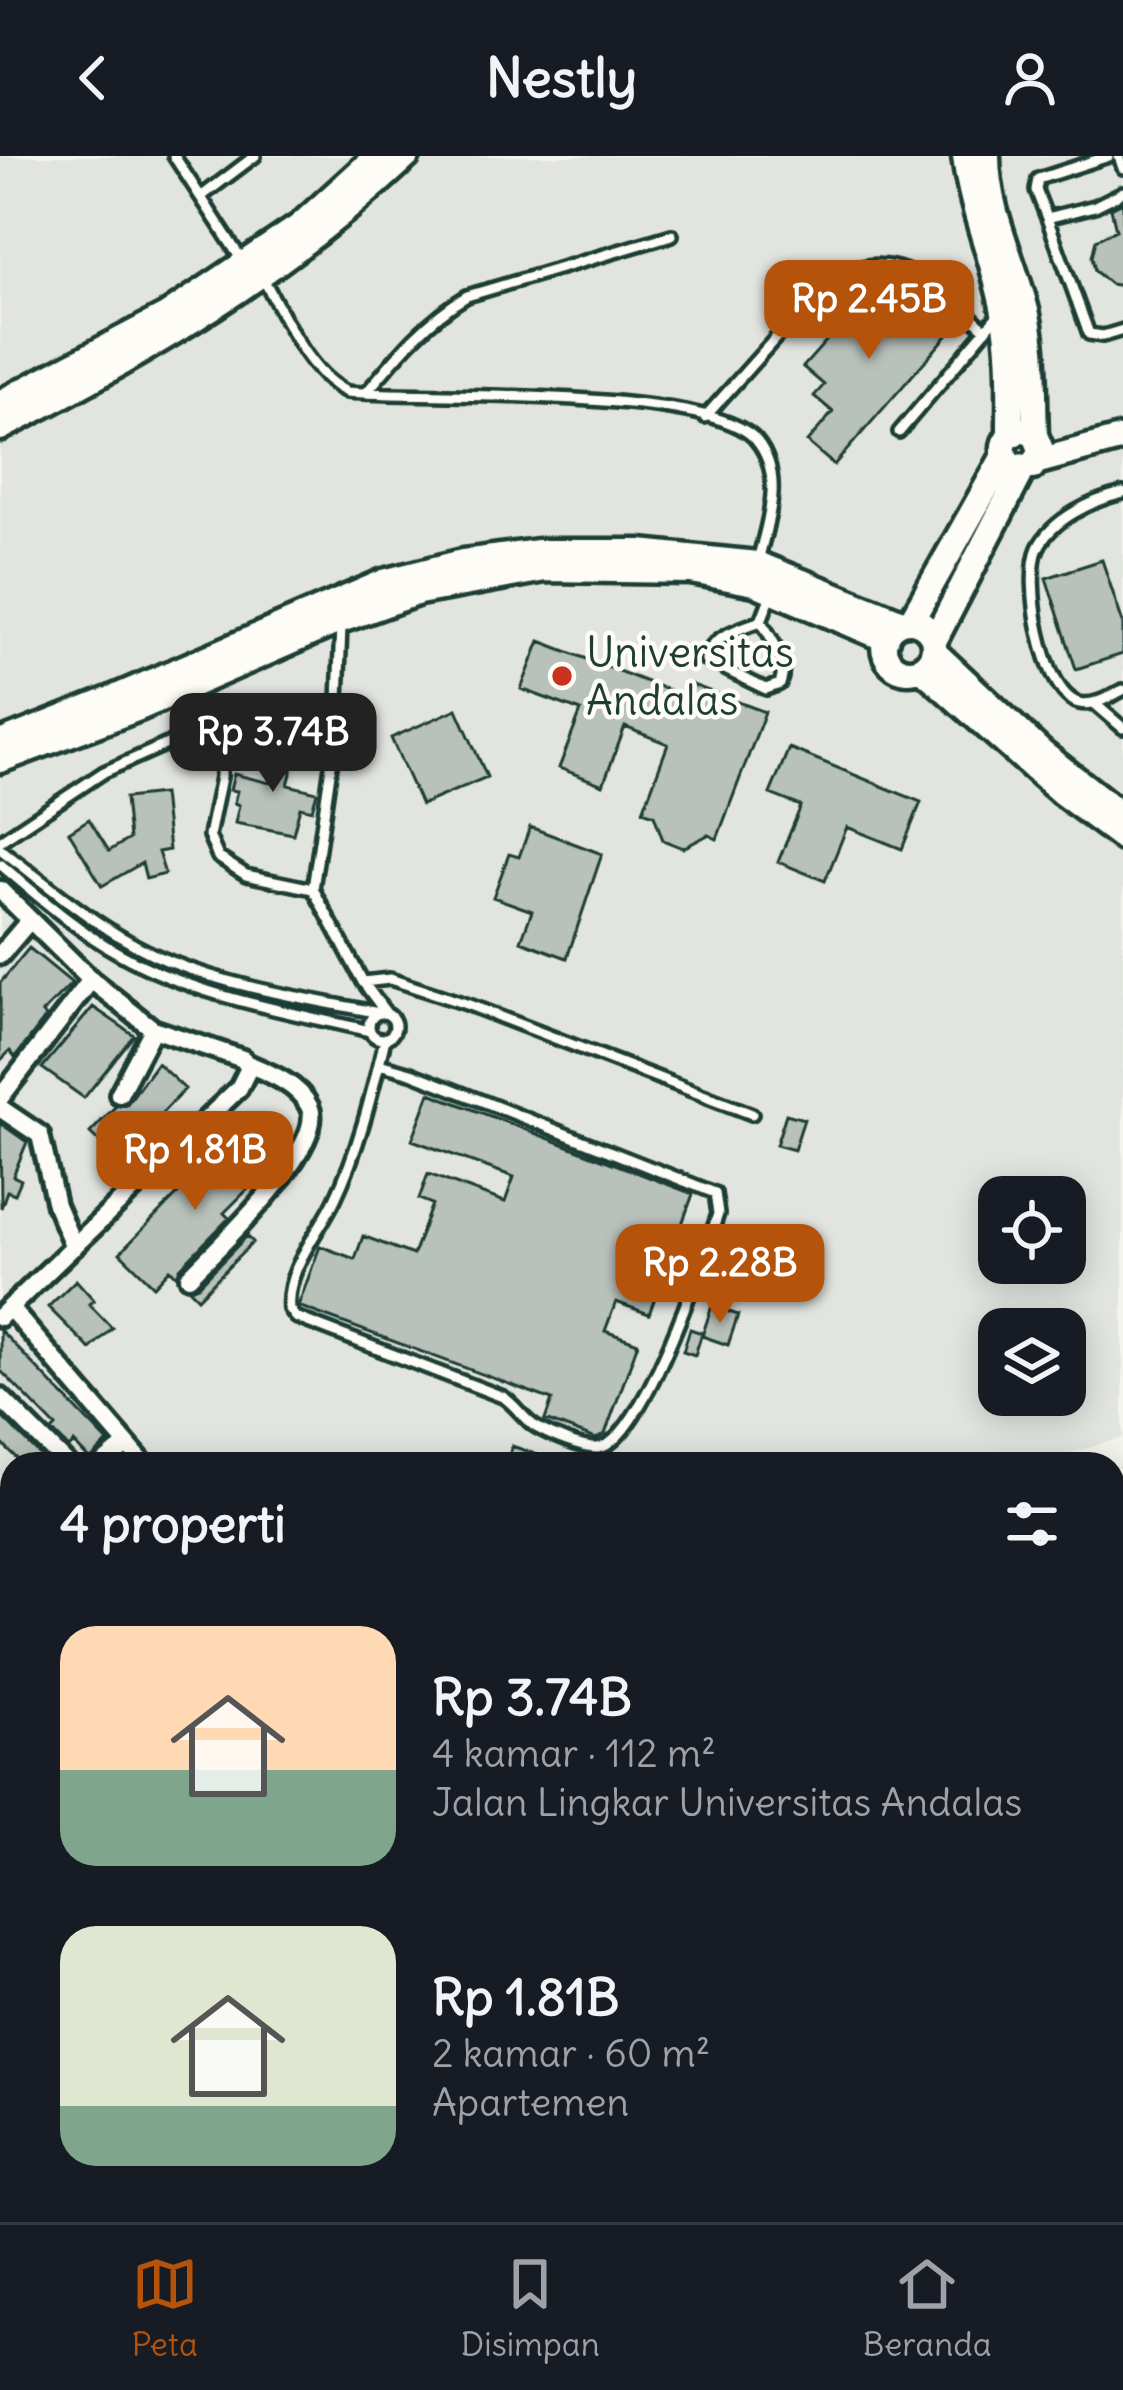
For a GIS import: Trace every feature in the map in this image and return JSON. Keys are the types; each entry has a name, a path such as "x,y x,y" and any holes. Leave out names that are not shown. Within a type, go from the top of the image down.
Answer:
{"street":[{"path":"0,403 35,397 157,342 252,270 377,156"},
{"path":"252,270 349,210 407,156"},
{"path":"964,156 968,181 1014,307"},
{"path":"987,156 987,179 1014,307 1009,344 1025,450 930,654 907,671 893,665 885,653 900,627 1025,450 1123,421"},
{"path":"0,428 35,397"},
{"path":"1025,450 1123,438"},
{"path":"0,743 419,592 449,576 538,552 640,552 757,564 900,627"},
{"path":"0,760 139,708 384,581 545,569 691,571 774,588 900,627 926,627 930,654 1061,792 1123,838"},
{"path":"930,654 1042,753 1123,816"},
{"path":"0,890 91,980 153,1029 281,1079 309,1106 313,1118 308,1136 267,1195 189,1277"},
{"path":"0,955 29,921"},
{"path":"0,1098 91,980"},
{"path":"119,1094 153,1029"},
{"path":"132,1452 5,1312 239,1088 249,1075 248,1064"},
{"path":"0,1108 38,1131 56,1205 74,1247"},
{"path":"0,1397 55,1452"},
{"path":"117,1452 125,1445"}],"lane":[{"path":"174,156 313,363 335,386 366,394 544,396 705,417 746,431 767,460 774,497 757,564"},
{"path":"202,196 255,156"},
{"path":"1109,156 1038,179 1036,190 1089,334 1103,336 1123,330"},
{"path":"1119,156 1123,168"},
{"path":"1047,218 1094,206 1123,192"},
{"path":"366,394 409,341 439,313 467,296 672,235"},
{"path":"705,417 825,283 841,272 885,266 910,269 986,330"},
{"path":"898,432 986,330 1014,307"},
{"path":"1123,493 1077,511 1055,526 1033,560 1034,615 1043,649 1070,699 1084,705 1123,690"},
{"path":"760,621 779,651 784,674 780,684 766,689 706,660 705,654 736,629 760,621 774,588"},
{"path":"341,620 338,725 313,889 363,982 395,1027 385,1039 360,1133 336,1198 294,1274 289,1309 295,1317 502,1397 536,1427 587,1446 610,1444 628,1424 661,1366 718,1214 716,1193 379,1064"},
{"path":"1094,703 1123,728"},
{"path":"313,889 246,875 218,857 209,836 221,777 221,730 210,725 104,772 0,845 82,913 167,961 218,979 383,1013"},
{"path":"0,864 91,937 148,969 195,988 370,1031 385,1039"},
{"path":"363,982 390,979 470,1006 752,1114"},
{"path":"370,1031 371,1020 383,1013"}],"shaded area":[{"name":"Universitas Andalas","path":"0,156 1123,156 1123,1438 1074,1452 0,1452"}],"building":[{"path":"1123,202 1123,286 1110,284 1095,271 1092,257 1096,240 1116,230 1111,208"},
{"path":"877,282 895,298 904,287 953,329 834,465 807,442 833,412 814,396 824,385 803,367 827,340 817,332 845,300 854,308"},
{"path":"1102,560 1123,623 1123,654 1076,669 1046,578"},
{"path":"540,641 686,697 690,684 765,712 717,839 708,835 683,848 663,840 654,815 643,811 668,744 625,727 603,785 559,768 581,711 521,689"},
{"path":"457,709 487,777 421,805 391,738"},
{"path":"283,735 300,739 288,785 317,792 312,810 300,807 293,834 235,823 239,805 234,803 237,791 230,790 234,774 270,783"},
{"path":"789,748 921,802 902,849 847,827 825,881 778,862 801,806 770,794"},
{"path":"163,794 169,850 158,852 165,874 146,879 142,863 102,886 69,832 89,819 109,851 129,839 125,798"},
{"path":"530,827 602,854 567,958 521,941 532,911 493,897 509,854 519,857"},
{"path":"29,948 72,983 42,1013 46,1017 18,1054 15,1057 10,1051 0,1061 0,983"},
{"path":"93,1007 134,1035 84,1098 42,1068"},
{"path":"157,1063 185,1089 118,1159 90,1133 116,1106 127,1104"},
{"path":"430,1093 693,1194 649,1314 616,1302 605,1331 638,1343 605,1434 596,1439 545,1420 552,1400 298,1306 320,1246 355,1259 363,1236 413,1255 432,1204 419,1199 428,1174 505,1202 514,1177 412,1140"},
{"path":"786,1114 804,1119 794,1150 776,1145"},
{"path":"0,1123 27,1142 13,1176 21,1180 15,1194 7,1191 1,1208"},
{"path":"235,1135 269,1168 224,1213 229,1218 177,1276 170,1269 154,1286 120,1253"},
{"path":"247,1236 253,1242 198,1298 189,1289 198,1286"},
{"path":"76,1280 94,1300 89,1304 112,1328 90,1349 48,1307"},
{"path":"712,1306 738,1315 728,1345 702,1336"},
{"path":"690,1329 702,1333 695,1355 683,1351"},
{"path":"0,1330 108,1442 98,1452 82,1452 74,1443 69,1448 52,1431 56,1427 0,1370"},
{"path":"0,1415 37,1452 10,1452 0,1441"}],"place":[{"name":"Universitas Andalas","path":"562,676"}]}
